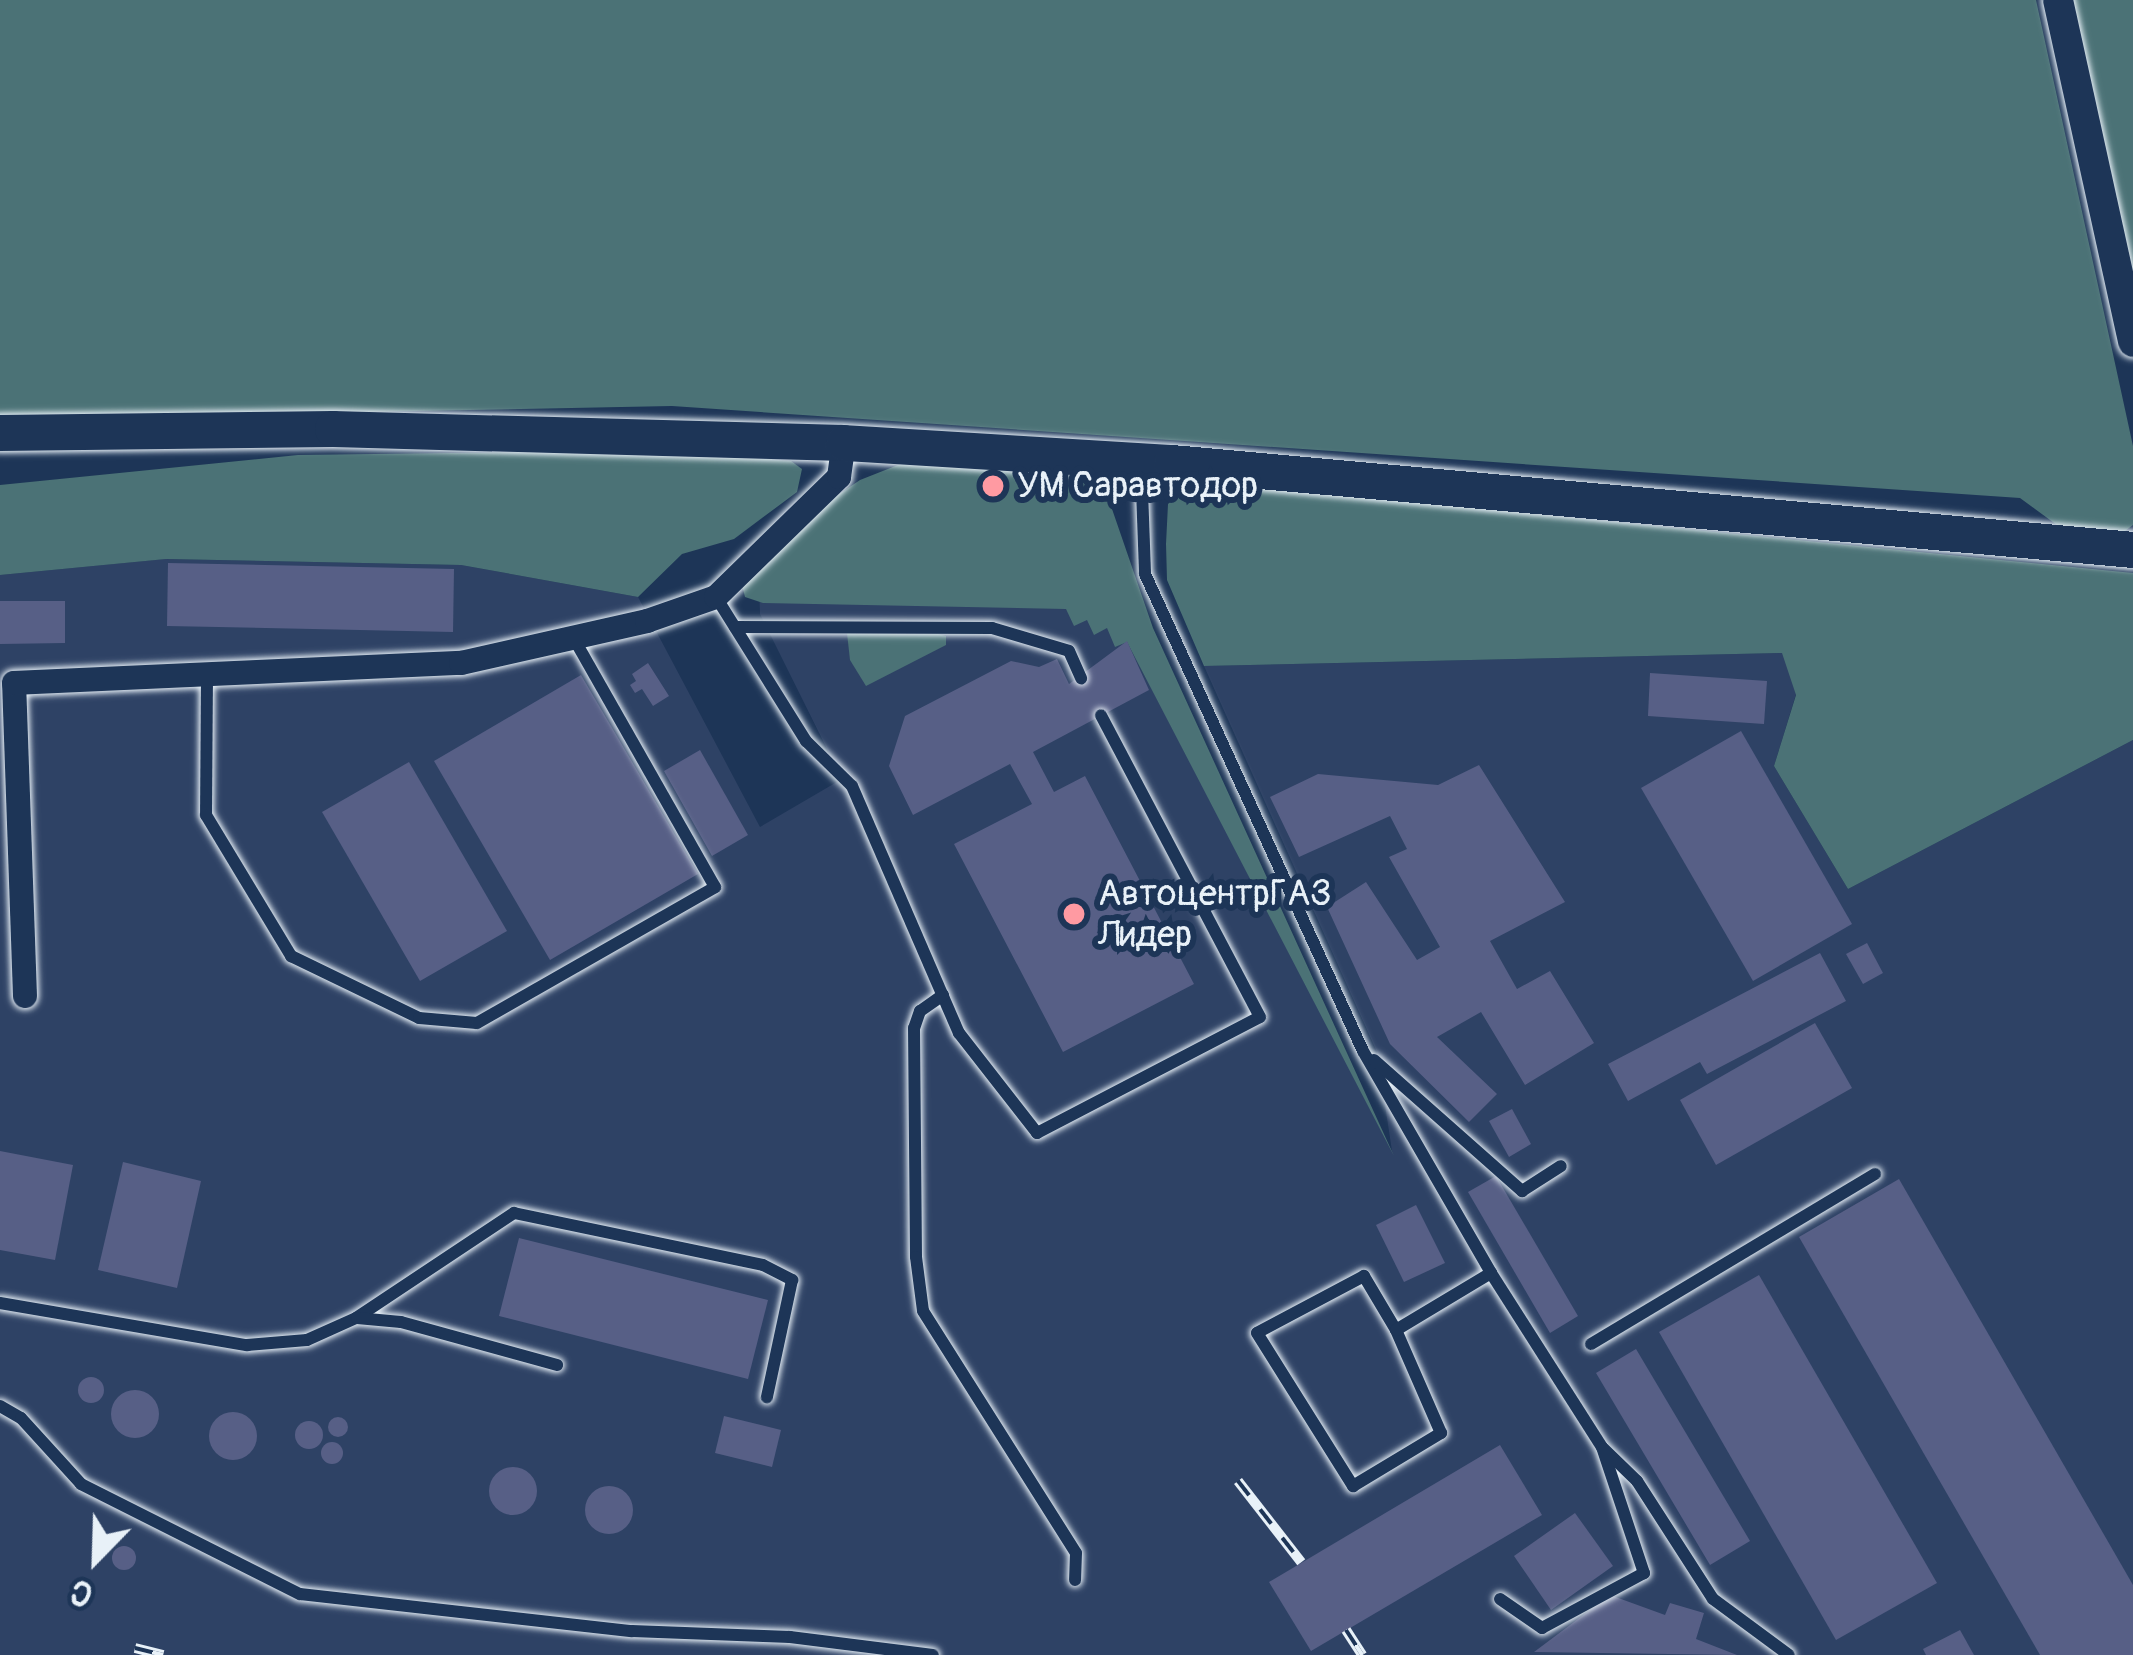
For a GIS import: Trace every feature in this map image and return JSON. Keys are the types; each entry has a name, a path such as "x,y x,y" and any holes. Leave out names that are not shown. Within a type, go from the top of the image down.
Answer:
{"main road":[{"path":"0,433 333,429 844,443 1141,461 2133,550"}],"street":[{"path":"2058,0 2133,343"},
{"path":"25,996 14,683 461,663 573,638 716,597 839,477 844,443"}],"lane":[{"path":"1141,461 1145,574 1363,1051 1491,1273 1602,1447 1637,1481 1712,1599 1789,1655"},
{"path":"716,597 806,741 852,786 959,1033 1037,1133 1260,1017 1101,715"},
{"path":"734,627 992,628 1069,651 1081,678"},
{"path":"207,674 206,815 291,956 419,1018 477,1023 715,887 573,638"},
{"path":"943,995 920,1011 914,1028 916,1257 923,1311 1076,1553 1075,1580"},
{"path":"1363,1051 1522,1191 1562,1166"},
{"path":"1591,1344 1875,1174"},
{"path":"0,1303 247,1345 307,1340 356,1318 514,1213 763,1265 792,1280 767,1396"},
{"path":"1396,1330 1491,1273"},
{"path":"1364,1276 1396,1330 1441,1433 1353,1486 1257,1333 1364,1276"},
{"path":"356,1318 401,1322 557,1365"},
{"path":"0,1406 21,1418 81,1484 300,1594 632,1631 790,1637 933,1655"},
{"path":"1500,1599 1542,1628 1644,1573 1602,1447"}],"shaded area":[{"path":"165,559 461,565 638,597 760,827 842,779 760,614 759,586 1091,587 1127,641 1392,1151 1377,1052 1204,666 1783,653 1796,694 1774,766 1848,889 2133,740 2133,1655 0,1655 0,575"}],"green space":[{"path":"0,0 2036,0 2133,446 2133,525 2117,537 2061,528 2020,498 672,406 0,419"},
{"path":"2072,0 2133,0 2133,292"},
{"path":"532,452 753,458 791,461 802,469 797,492 734,539 682,554 638,597 461,565 166,559 0,575 0,485 298,455"},
{"path":"903,463 1101,477 1153,628 1394,1156 1127,642 1115,647 1107,628 1094,635 1087,620 1074,626 1066,609 763,603 745,597 741,581 761,547 860,480"},
{"path":"1208,482 2133,573 2133,740 1848,889 1774,766 1796,695 1782,653 1204,666 1167,580 1166,544 1168,504 1182,490"},
{"path":"847,633 938,634 946,636 946,645 866,686 850,660"}],"building":[{"path":"168,563 454,569 453,632 167,626"},
{"path":"0,601 65,601 65,643 0,644"},
{"name":"АвтоцентрГАЗ Лидер","path":"1127,641 1149,690 1033,752 1054,792 1085,776 1194,984 1063,1052 954,844 1032,804 1010,764 913,815 889,766 905,716 1011,661 1039,667 1057,659 1069,684"},
{"path":"648,663 669,696 653,706 642,689 635,693 630,685 636,681 632,674"},
{"path":"1650,673 1767,681 1764,724 1648,716"},
{"path":"581,675 698,874 550,960 434,761"},
{"path":"1741,731 1852,924 1753,981 1641,788"},
{"path":"700,750 748,835 712,856 664,771"},
{"path":"409,762 507,931 420,981 322,812"},
{"path":"1479,765 1565,902 1490,941 1517,989 1550,971 1594,1043 1525,1085 1481,1012 1437,1037 1497,1094 1469,1122 1390,1044 1327,907 1366,882 1417,960 1440,947 1389,857 1407,849 1390,816 1299,857 1270,797 1318,774 1438,785"},
{"path":"1867,943 1883,973 1863,984 1846,954"},
{"path":"1820,953 1846,1001 1707,1074 1700,1062 1628,1101 1608,1064"},
{"path":"1815,1023 1852,1088 1716,1165 1680,1100"},
{"path":"1512,1109 1531,1144 1509,1157 1489,1121"},
{"path":"0,1151 73,1165 55,1260 0,1250"},
{"path":"123,1162 201,1181 177,1288 98,1270"},
{"path":"1496,1176 1578,1316 1550,1333 1468,1192"},
{"path":"1899,1179 2133,1585 2133,1655 2040,1655 1799,1237"},
{"path":"1416,1205 1445,1263 1404,1282 1376,1225"},
{"path":"519,1238 768,1300 748,1379 499,1316"},
{"path":"1759,1275 1937,1583 1836,1640 1659,1332"},
{"path":"1636,1349 1750,1541 1710,1565 1596,1373"},
{"path":"91,1377 104,1390 91,1403 78,1390"},
{"path":"135,1390 152,1397 159,1414 152,1431 135,1438 118,1431 111,1414 118,1397"},
{"path":"233,1412 250,1419 257,1436 250,1453 233,1460 216,1453 209,1436 216,1419"},
{"path":"724,1416 781,1430 772,1467 715,1453"},
{"path":"338,1417 348,1427 338,1437 328,1427"},
{"path":"309,1421 319,1425 323,1435 319,1445 309,1449 299,1445 295,1435 299,1425"},
{"path":"332,1442 343,1453 332,1464 321,1453"},
{"path":"1500,1445 1542,1515 1311,1651 1269,1582"},
{"path":"513,1467 530,1474 537,1491 530,1508 513,1515 496,1508 489,1491 496,1474"},
{"path":"609,1486 626,1493 633,1510 626,1527 609,1534 592,1527 585,1510 592,1493"},
{"path":"1575,1513 1613,1566 1551,1610 1514,1556"},
{"path":"124,1546 136,1558 124,1570 112,1558"},
{"path":"1610,1595 1665,1615 1670,1603 1704,1613 1696,1639 1737,1655 1534,1652"},
{"path":"1960,1630 1974,1655 1926,1655 1923,1649"}],"railway":[{"path":"1238,1481 1301,1562"},
{"path":"1346,1630 1362,1655"},
{"path":"135,1648 163,1655"}],"place":[{"name":"УМ Саравтодор","path":"993,486"},
{"name":"АвтоцентрГАЗ Лидер","path":"1074,914"}]}
